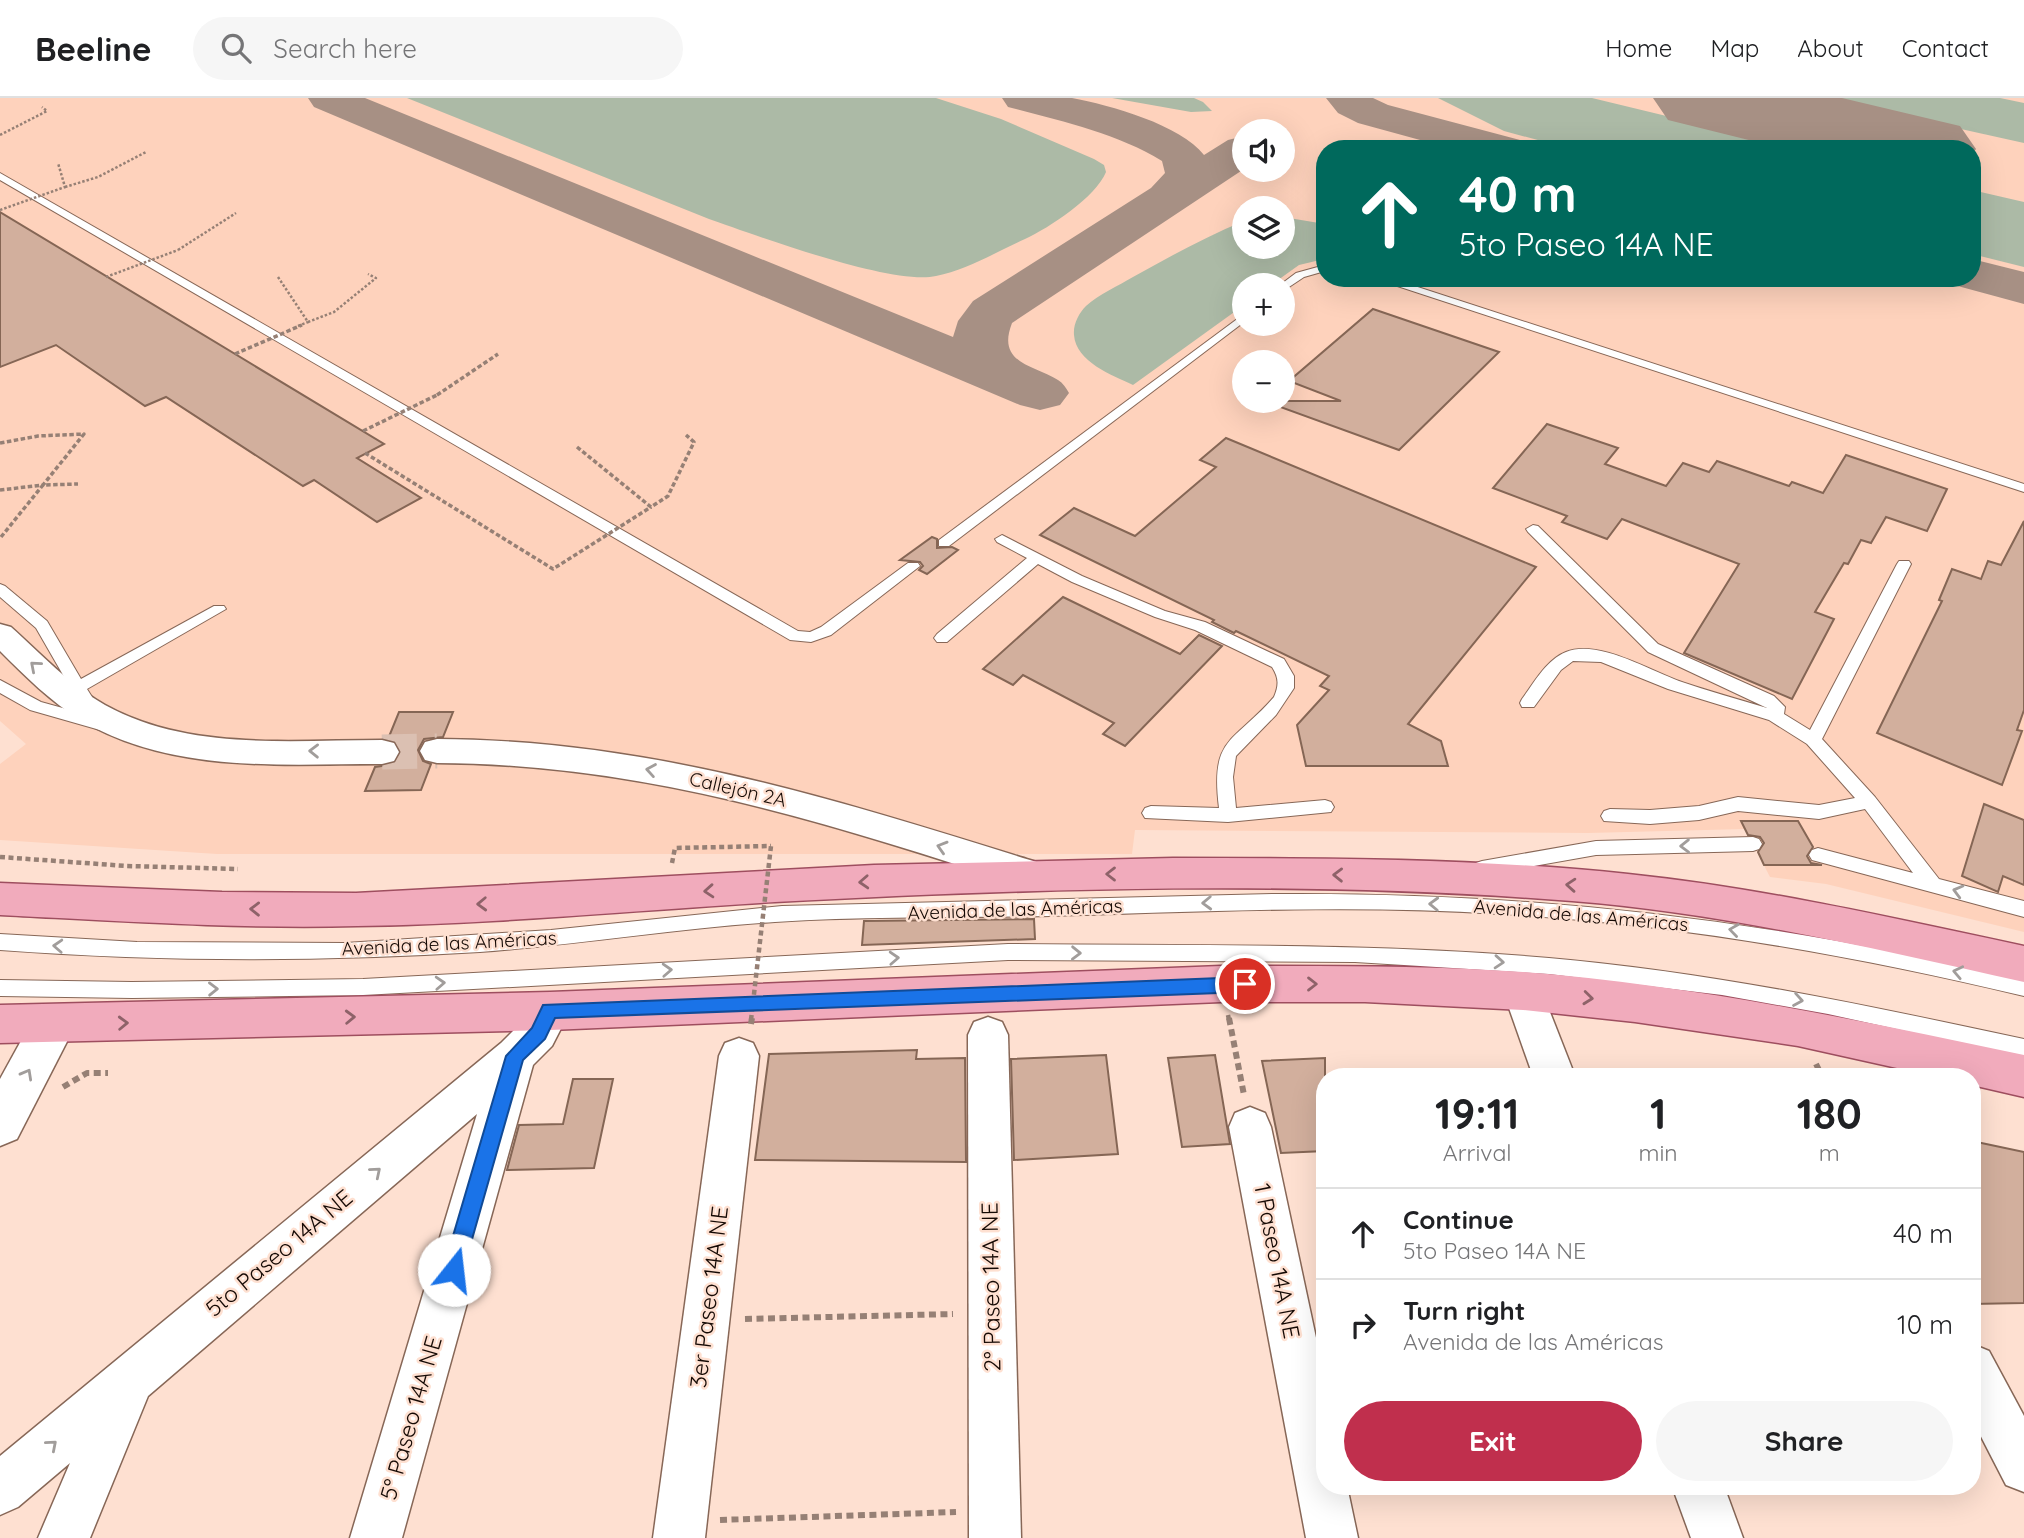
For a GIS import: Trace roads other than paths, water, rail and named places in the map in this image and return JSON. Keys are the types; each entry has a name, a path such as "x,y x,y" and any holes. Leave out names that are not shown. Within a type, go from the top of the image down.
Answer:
{"main road":[{"name":"Avenida de las Américas","path":"0,899 296,910 399,908 1030,874 1431,877 1578,886 1728,905 1860,929 2024,964"},
{"name":"Avenida de las Américas","path":"0,1024 63,1007 550,1011 1221,984 1365,984 1523,991 1635,1003 1798,1027 2024,1076"}],"street":[{"path":"4,638 86,700 155,738 233,750 382,752"},
{"name":"Callejón 2A","path":"437,751 558,756 708,781 810,806 1030,874"},
{"path":"1523,991 1550,1068"},
{"path":"0,1124 63,1007"},
{"name":"5to Paseo 14A NE","path":"0,1489 515,1056 538,1034 550,1011"},
{"name":"2° Paseo 14A NE","path":"988,1035 995,1525"},
{"name":"3er Paseo 14A NE","path":"680,1530 745,1040"},
{"name":"5° Paseo 14A NE","path":"376,1538 515,1056"},
{"name":"1 Paseo 14A NE","path":"1250,1127 1316,1458"},
{"path":"64,1538 132,1376"},
{"path":"1981,1385 2024,1467"},
{"name":"1 Paseo 14A NE","path":"1323,1495 1332,1538"},
{"path":"1701,1495 1717,1538"}],"lane":[{"path":"0,176 795,636 811,637 826,631 913,566"},
{"path":"1295,279 1316,271"},
{"path":"1406,287 2024,488"},
{"path":"944,542 1232,326"},
{"path":"1533,529 1653,648 1768,700 1777,707 1775,716"},
{"path":"1002,539 1088,584 1160,614 1200,626 1278,663 1283,668 1288,679 1286,693 1228,753 1225,776 1228,815"},
{"path":"942,638 1037,558"},
{"path":"1813,740 1904,564"},
{"path":"0,589 42,625 86,700 219,609"},
{"path":"1528,703 1555,666 1570,656 1588,654 1775,716 1813,740 1870,802 1932,884"},
{"path":"0,686 36,706 155,738"},
{"path":"1610,816 1699,814 1738,804 1819,812 1870,802"},
{"path":"1151,813 1228,815 1325,807"},
{"path":"1431,877 1596,848 1753,844"},
{"path":"1818,855 2024,909"},
{"name":"Avenida de las Américas","path":"0,942 172,950 277,951 553,938 744,916 1279,901 1382,902 1496,906 1690,924 1857,950 2024,988"},
{"name":"Avenida de las Américas","path":"0,988 63,1007 363,987 1008,951 1355,954 1549,966 1699,984 1828,1005 2024,1048"}],"tunnel":[{"path":"382,752 437,751"}]}
